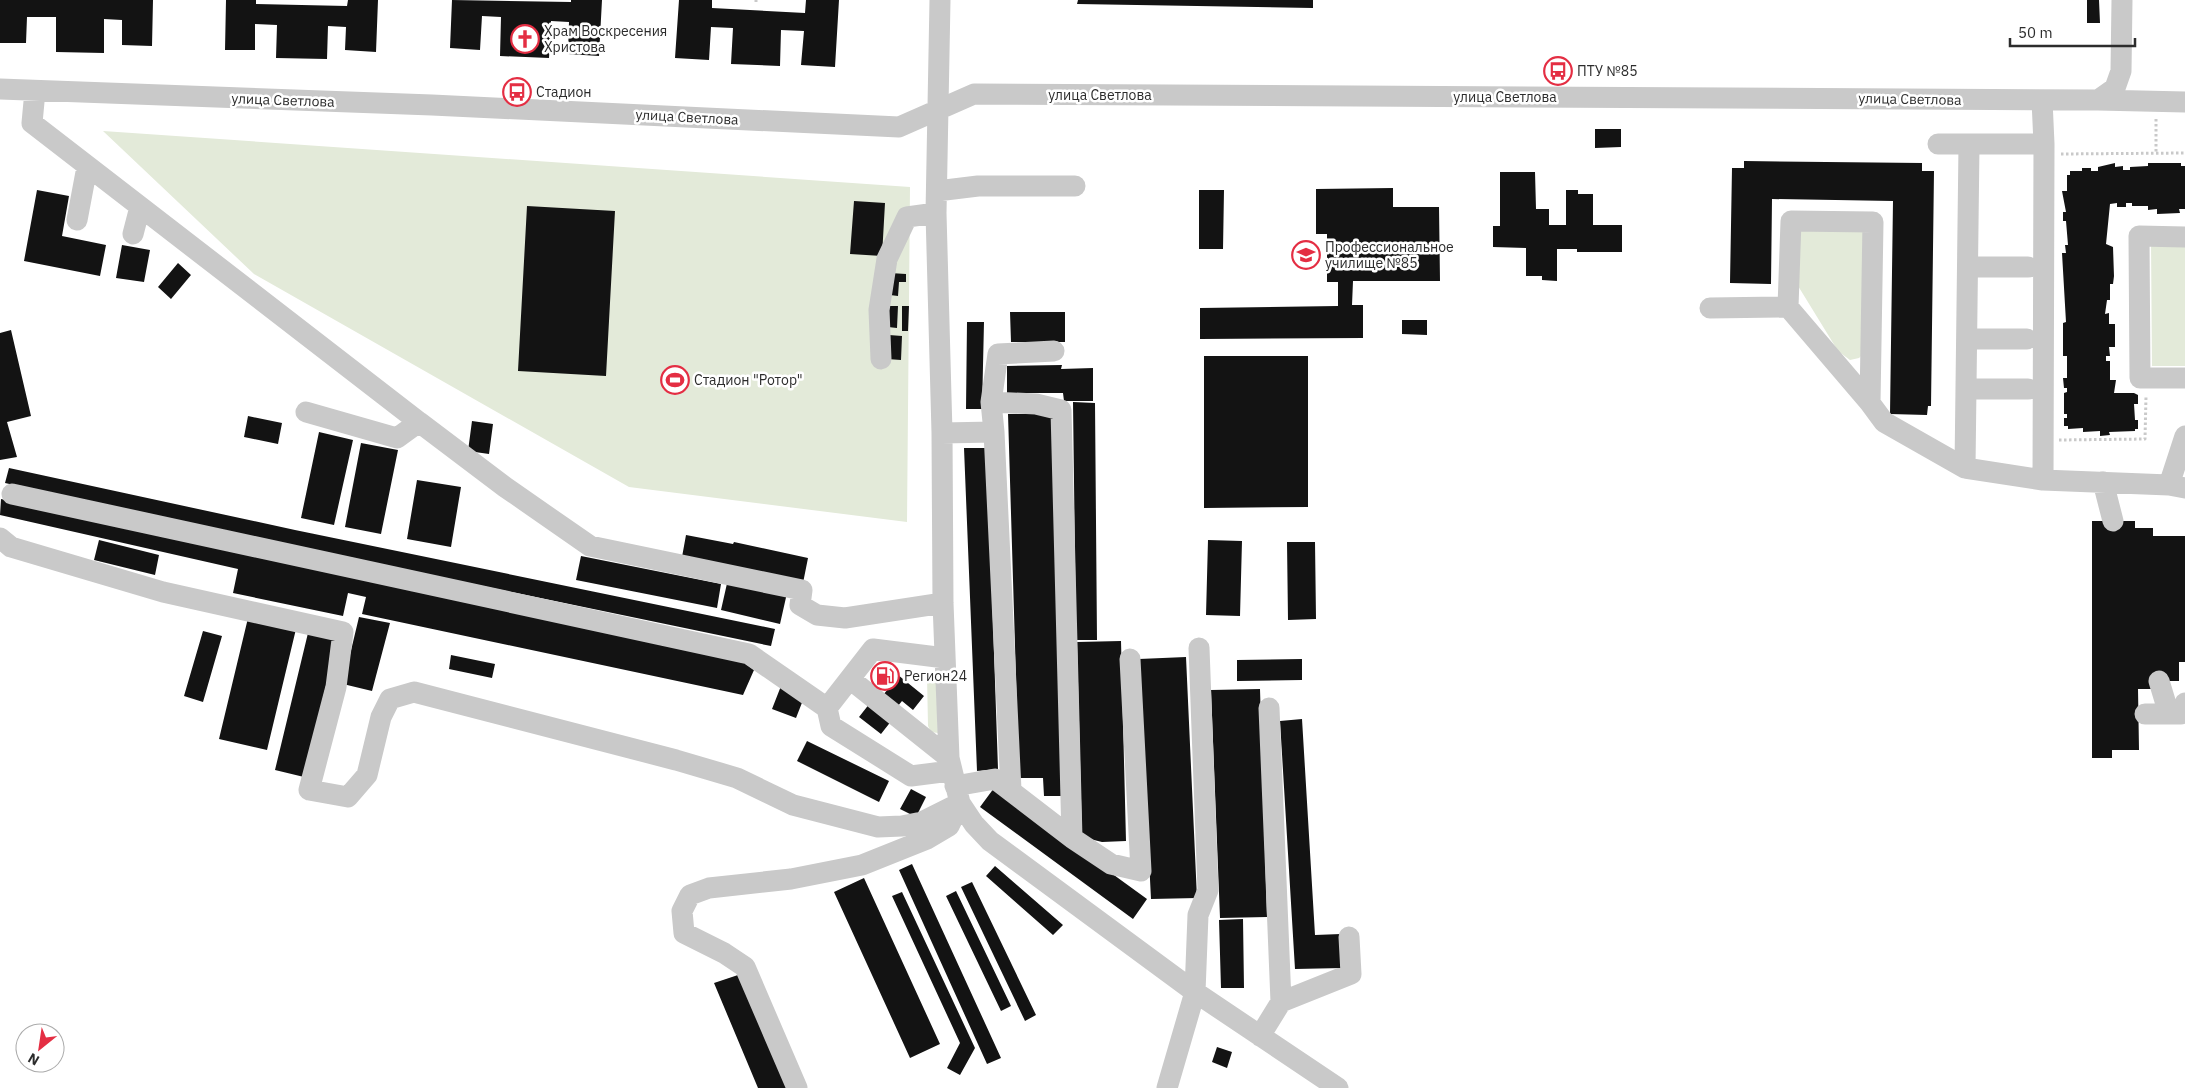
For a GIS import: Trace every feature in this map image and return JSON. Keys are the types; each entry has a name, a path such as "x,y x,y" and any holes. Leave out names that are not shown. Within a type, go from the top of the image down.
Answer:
{"street":[{"path":"797,1088 745,967 724,953 684,933 682,911 690,895 709,888 791,879 862,865 927,839 949,826 953,780 943,604 942,433 936,213 940,0"},
{"path":"2098,100 2115,88 2121,71 2122,0"},
{"name":"улица Светлова","path":"0,88 35,91 432,105 898,127 937,112 974,94 2185,102"},
{"path":"35,91 32,124 419,422 505,487 590,546 802,590 800,605 817,615 845,618 943,604"},
{"path":"2042,100 2048,149 2042,480"},
{"path":"1938,144 2048,149"},
{"path":"1966,468 1969,145"},
{"path":"77,220 87,167"},
{"path":"937,191 978,186 1075,186"},
{"path":"133,234 140,207"},
{"path":"881,360 879,310 887,259 907,217 936,213"},
{"path":"1870,403 1873,222 1791,221 1788,307 1884,422 1966,468 2042,480 2177,487 2185,436"},
{"path":"2185,237 2139,236 2140,378 2185,378"},
{"path":"1968,267 2028,267"},
{"path":"1710,308 1788,307"},
{"path":"1967,339 2027,339"},
{"path":"1011,790 992,402 998,354 1054,351"},
{"path":"1966,388 2028,389"},
{"path":"992,402 1036,404 1061,410 1072,838"},
{"path":"306,412 397,438 419,422"},
{"path":"942,433 994,432"},
{"path":"2103,482 2113,521"},
{"path":"12,494 749,654 827,708 830,726 910,776 953,780 996,778 1072,838 1111,864 1141,871 1130,659"},
{"path":"0,538 11,548 164,592 343,632 336,687 309,790 348,797 367,775 381,717 390,699 414,692 676,760 737,778 793,805 878,827 902,826 922,822 953,780"},
{"path":"1167,1088 1195,992 1198,915 1208,890 1199,648"},
{"path":"827,708 873,649 945,658"},
{"path":"850,679 953,780 974,824 990,841 1195,992 1338,1088"},
{"path":"2145,714 2177,708 2159,681"},
{"path":"1260,1036 1281,1002 1269,708"},
{"path":"1281,1002 1351,974 1349,937"}],"path":[{"path":"2156,101 2156,154"},
{"path":"2048,149 2185,154"},
{"path":"2056,440 2146,439 2146,393"}],"green space":[{"name":"Стадион \"Ротор\"","path":"103,131 910,187 907,522 629,487 254,274"},
{"path":"1799,229 1865,230 1865,352 1859,358 1850,360 1838,351 1795,281"},
{"path":"2151,242 2185,242 2185,366 2152,366"},
{"path":"929,671 936,674 938,733 931,732 928,726 927,676"}],"building":[{"path":"0,0 153,0 152,46 122,45 122,20 104,19 104,53 56,52 56,17 27,17 26,43 0,43"},
{"path":"226,0 256,0 256,4 347,6 348,0 378,0 376,52 345,50 346,27 328,26 327,59 276,58 277,25 255,24 255,50 225,50"},
{"path":"452,0 571,2 571,0 602,0 599,56 568,54 569,22 551,21 549,58 500,56 501,17 482,16 480,50 450,48"},
{"path":"679,0 712,0 712,8 805,13 806,0 839,0 835,67 801,65 804,31 781,30 780,66 731,64 733,28 711,27 709,60 675,58"},
{"path":"1078,0 1313,0 1313,8 1077,4"},
{"path":"2087,0 2099,0 2100,23 2087,23"},
{"path":"1595,129 1621,129 1621,147 1595,148"},
{"path":"1744,161 1922,163 1922,171 1934,171 1931,406 1928,406 1927,415 1890,414 1893,201 1772,199 1771,284 1730,283 1732,168 1744,168"},
{"path":"2115,163 2115,167 2123,166 2123,170 2130,170 2130,167 2148,166 2148,163 2181,163 2181,166 2185,166 2185,209 2179,209 2180,213 2157,214 2157,209 2148,210 2148,206 2132,206 2132,203 2126,203 2126,207 2117,207 2117,203 2110,204 2106,244 2113,247 2114,276 2113,284 2110,284 2110,300 2107,300 2105,314 2109,313 2109,324 2115,324 2115,347 2109,347 2110,356 2106,356 2106,361 2110,361 2110,380 2116,380 2114,393 2134,393 2138,395 2138,404 2134,404 2135,420 2138,420 2138,429 2135,429 2135,431 2109,432 2110,435 2100,436 2100,431 2083,432 2083,428 2068,429 2068,426 2064,426 2064,418 2067,418 2067,414 2064,414 2064,393 2067,392 2067,388 2064,388 2063,378 2067,378 2067,356 2063,356 2063,323 2066,322 2062,253 2066,253 2065,245 2068,245 2066,221 2063,221 2063,212 2066,212 2062,191 2067,191 2067,175 2070,175 2070,171 2082,171 2082,168 2091,168 2091,171 2098,171 2098,167"},
{"path":"1500,172 1535,172 1536,209 1549,209 1549,225 1566,225 1566,190 1578,190 1578,194 1593,194 1593,225 1622,225 1622,252 1577,252 1577,249 1557,249 1557,281 1542,280 1542,276 1526,276 1526,248 1493,247 1493,226 1500,226"},
{"path":"1393,188 1393,207 1439,207 1440,281 1353,281 1352,305 1363,305 1363,338 1200,339 1200,308 1338,306 1338,282 1327,282 1327,234 1316,234 1316,189"},
{"path":"37,190 69,196 62,236 106,245 100,276 24,261"},
{"path":"1199,190 1224,190 1223,249 1199,249"},
{"path":"854,201 885,203 882,256 850,254"},
{"path":"527,206 615,211 606,376 518,371"},
{"path":"122,245 150,250 144,282 116,278"},
{"path":"178,263 191,275 171,299 158,287"},
{"path":"890,273 906,274 906,282 899,282 898,296 890,295"},
{"path":"889,306 898,306 897,328 888,327"},
{"path":"902,306 909,306 908,331 902,331"},
{"path":"1010,312 1065,312 1065,342 1011,342"},
{"path":"1402,320 1427,320 1427,335 1402,334"},
{"path":"967,322 984,322 982,409 966,409"},
{"path":"11,330 31,416 7,422 17,457 0,460 0,333"},
{"path":"889,335 902,336 901,360 887,359"},
{"path":"1204,356 1308,356 1308,507 1204,508"},
{"path":"1062,365 1061,369 1093,368 1093,401 1064,401 1063,393 1007,393 1007,366"},
{"path":"1073,402 1095,403 1097,640 1076,640"},
{"path":"1008,414 1053,414 1064,796 1044,796 1043,778 1019,778"},
{"path":"248,416 282,423 278,444 244,437"},
{"path":"472,421 493,424 489,454 468,451"},
{"path":"319,432 353,440 334,525 301,518"},
{"path":"361,443 398,450 381,534 345,527"},
{"path":"964,448 987,448 998,769 977,771"},
{"path":"9,468 295,530 775,629 771,646 290,546 5,483"},
{"path":"417,480 461,487 451,547 407,539"},
{"path":"1,499 738,658 754,670 743,695 362,614 366,597 348,593 343,616 233,593 238,569 0,515"},
{"path":"2092,521 2135,521 2135,528 2153,528 2153,536 2185,536 2185,662 2179,662 2179,681 2154,681 2154,689 2138,689 2139,750 2112,750 2112,758 2092,758"},
{"path":"686,535 733,544 734,542 808,558 803,583 682,557"},
{"path":"99,540 159,555 155,575 94,560"},
{"path":"1208,540 1242,541 1240,616 1206,615"},
{"path":"1287,542 1315,542 1316,619 1288,620"},
{"path":"581,556 721,584 717,608 576,580"},
{"path":"728,579 787,593 780,624 721,610"},
{"path":"359,617 390,623 372,691 343,684"},
{"path":"248,618 296,629 267,750 219,739"},
{"path":"203,631 222,636 203,702 184,696"},
{"path":"308,633 337,640 304,777 275,770"},
{"path":"1121,641 1126,841 1102,842 1082,837 1077,642"},
{"path":"451,655 495,664 492,678 449,669"},
{"path":"1186,657 1197,898 1151,899 1139,659"},
{"path":"1302,659 1302,680 1237,681 1237,660"},
{"path":"887,666 924,696 913,710 902,701 889,717 892,720 881,734 859,717 870,703 874,706 888,689 876,680"},
{"path":"781,686 805,695 796,718 772,709"},
{"path":"1260,689 1267,917 1220,918 1211,690"},
{"path":"1302,719 1315,935 1341,934 1343,968 1295,969 1280,721"},
{"path":"807,741 889,781 879,802 797,761"},
{"path":"994,788 1147,899 1133,919 980,807"},
{"path":"911,789 926,797 916,817 900,809"},
{"path":"912,864 1001,1058 987,1064 899,870"},
{"path":"995,866 1063,925 1053,935 986,876"},
{"path":"864,878 940,1044 910,1058 834,892"},
{"path":"972,882 1036,1015 1025,1021 961,887"},
{"path":"956,891 1011,1006 1001,1011 946,896"},
{"path":"902,892 975,1048 960,1075 947,1068 960,1043 892,896"},
{"path":"1243,919 1244,988 1221,988 1219,920"},
{"path":"741,974 789,1088 758,1088 714,983"},
{"path":"1217,1047 1232,1052 1227,1068 1212,1062"}],"place":[{"name":"Храм Воскресения Христова","path":"525,39"},
{"name":"ПТУ №85","path":"1558,71"},
{"name":"Стадион","path":"517,92"},
{"name":"Профессиональное училище №85","path":"1306,255"},
{"name":"Стадион \"Ротор\"","path":"675,380"},
{"name":"Регион24","path":"885,676"}]}
